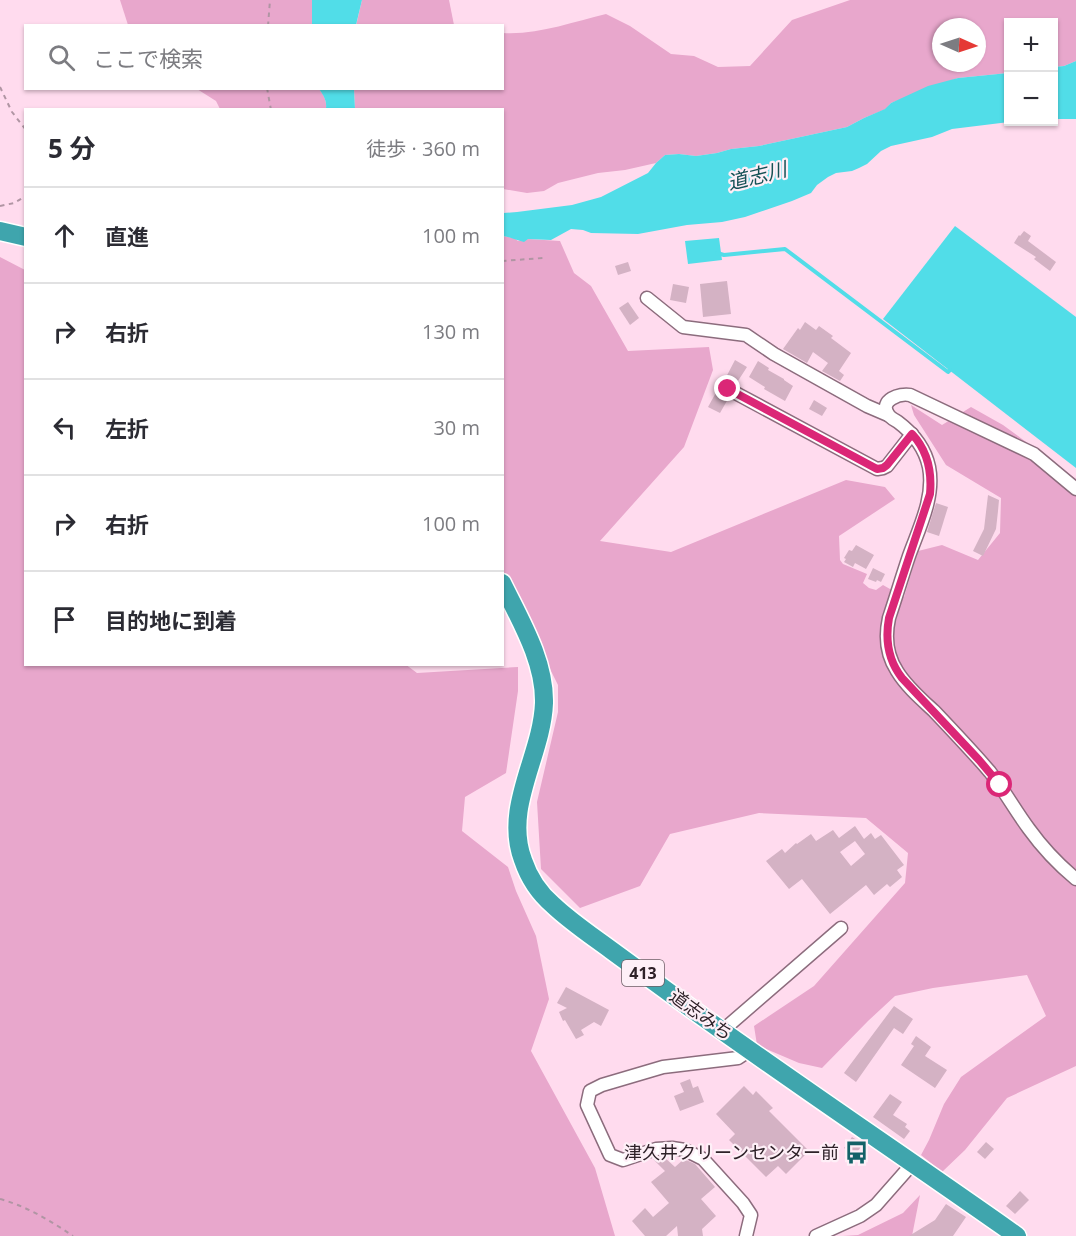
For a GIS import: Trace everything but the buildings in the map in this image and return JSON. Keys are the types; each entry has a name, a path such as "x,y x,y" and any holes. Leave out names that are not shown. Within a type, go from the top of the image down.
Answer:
{"highway":[{"path":"0,231 24,237"},
{"name":"道志みち","path":"504,587 532,645 540,669 543,688 544,703 538,741 522,795 518,819 521,857 528,876 540,892 586,932 722,1031 1017,1236"}],"street":[{"path":"647,298 683,327 746,335 774,354 867,406 888,415 912,434 925,452 931,487 886,631 892,660 902,678 990,773 1034,836 1076,879"},
{"path":"728,389 877,469 887,465 912,434"},
{"path":"888,415 887,403 892,398 900,394 910,395 1034,454 1076,489"},
{"path":"722,1031 841,928"},
{"path":"746,1236 751,1215 703,1159 685,1150 672,1148 656,1149 623,1160 610,1155 587,1105 590,1091 602,1085 663,1067 738,1058 750,1050"},
{"path":"816,1236 860,1216 876,1205 913,1163"}],"path":[{"path":"268,24 270,0"},
{"path":"0,87 12,112 24,127"},
{"path":"267,90 271,108"},
{"path":"0,206 14,203 24,197"},
{"path":"504,261 543,258"},
{"path":"0,1199 54,1223 73,1236"}],"shaded area":[{"path":"120,0 312,0 312,24 128,24"},
{"path":"362,0 449,0 454,24 356,24"},
{"path":"850,0 1076,0 1076,61 1064,66 1058,67 1058,18 1004,18 1004,73 958,78 891,103 886,109 847,127 717,153 696,156 665,155 656,163 558,183 544,191 527,193 504,189 504,108 355,108 354,90 504,90 504,33 542,30 606,14 630,26 671,54 694,56 718,67 750,66 792,20"},
{"path":"199,90 320,90 325,98 326,108 220,108 216,101"},
{"path":"504,236 518,241 528,239 560,241 574,273 591,286 628,351 709,347 713,370 684,447 600,541 671,552 846,480 885,487 895,499 839,536 840,560 843,564 867,574 863,583 869,588 876,590 883,585 904,597 918,551 942,545 978,560 1000,533 1001,498 946,465 914,415 911,405 942,425 971,407 1003,425 1076,479 1076,1066 1007,1098 965,1150 942,1172 921,1155 944,1104 961,1077 1046,1016 1027,975 933,988 895,996 822,1068 799,1063 757,1045 754,1026 814,986 905,883 908,853 866,818 759,813 670,834 640,886 580,908 541,869 537,802 558,712 558,685 504,577"},
{"path":"0,257 24,269 24,666 408,666 417,673 518,667 518,691 506,773 465,797 462,831 508,867 536,936 549,999 531,1051 595,1168 615,1236 0,1236"},
{"path":"920,1195 912,1236 843,1236 858,1235 903,1213"}],"water":[{"path":"312,0 362,0 356,24 312,24"},
{"path":"1076,61 1076,119 1058,119 1058,67"},
{"name":"道志川","path":"1004,73 1004,123 952,129 932,137 891,146 859,168 828,177 811,193 745,217 638,234 591,233 571,229 551,240 528,239 524,242 504,236 504,213 572,205 601,197 648,173 665,155 696,156 717,153 847,127 928,86 958,78"},
{"path":"320,90 354,90 355,108 326,108 325,99"},
{"path":"955,226 1076,317 1076,468 883,319"},
{"path":"719,238 722,260 688,264 685,241"}],"waterway":[{"path":"717,253 724,255 785,249 948,372 950,370"}],"place":[{"name":"津久井クリーンセンター前","path":"857,1153"}],"route":[{"path":"728,389 872,468 883,468 887,465 912,434 925,452 930,475 930,494 889,618 886,631 888,650 902,678 1000,785"}]}
